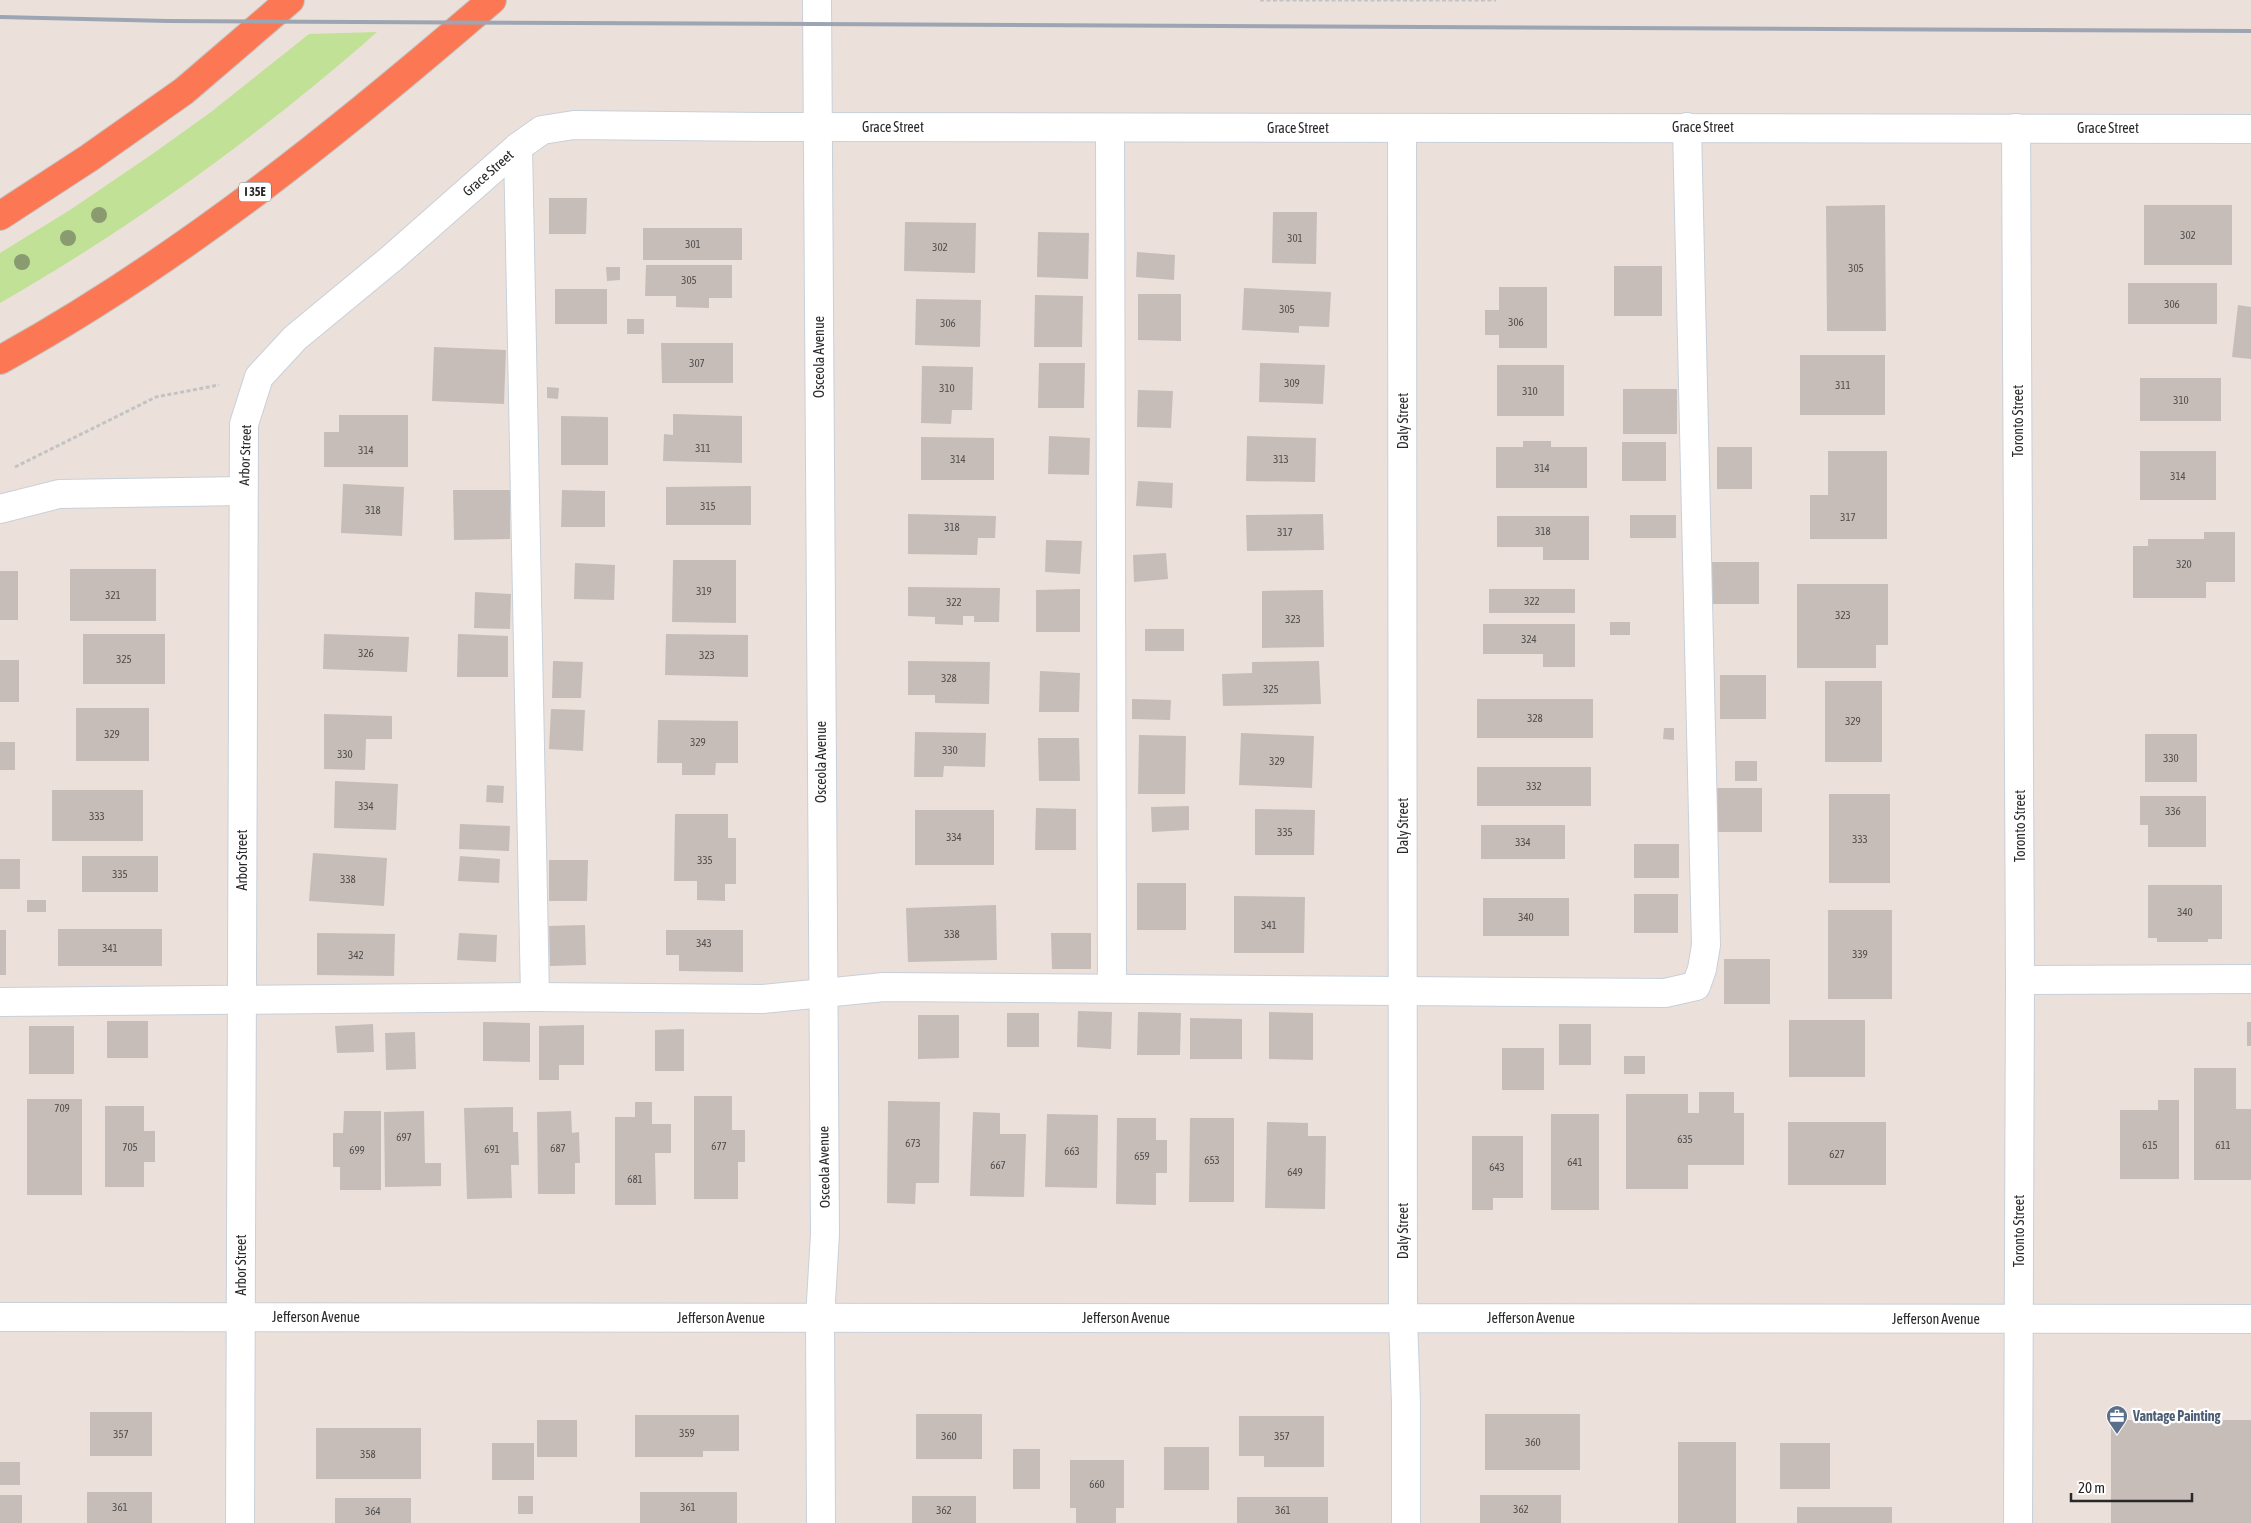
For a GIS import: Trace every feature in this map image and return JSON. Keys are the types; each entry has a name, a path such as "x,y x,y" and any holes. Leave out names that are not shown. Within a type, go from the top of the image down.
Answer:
{"highway":[{"path":"0,216 89,158 184,91 290,0"},
{"name":"I 35E","path":"0,360 48,333 167,257 394,85 492,0"}],"street":[{"name":"Osceola Avenue","path":"817,0 825,1234 820,1318 821,1523"},
{"name":"Grace Street","path":"392,258 518,146 542,130 574,125 1110,128 1687,127 2251,129"},
{"path":"0,1002 535,997 762,999 884,988 1665,993 1696,986 1702,969 1706,935 1687,127"},
{"path":"1110,128 1112,988"},
{"name":"Daly Street","path":"1402,128 1402,992 1406,1523"},
{"name":"Toronto Street","path":"2016,128 2020,980 2018,1523"},
{"path":"518,146 535,997"},
{"name":"Arbor Street","path":"240,1523 244,424 259,377 295,338 392,258"},
{"path":"0,509 59,494 243,491"},
{"path":"2020,980 2251,979"},
{"name":"Jefferson Avenue","path":"0,1317 2251,1319"}],"path":[{"path":"1260,0 1496,0"},
{"path":"8,470 156,397 259,377"}],"green space":[{"path":"377,32 289,106 195,177 98,243 0,303 0,253 70,210 151,155 211,112 309,34"}],"building":[{"path":"549,198 587,198 586,234 549,234"},
{"path":"1885,205 1886,331 1827,331 1826,206"},
{"path":"2144,205 2232,205 2232,265 2144,265"},
{"path":"1273,212 1317,212 1316,264 1272,263"},
{"path":"905,222 976,223 975,273 904,271"},
{"path":"643,228 742,228 742,260 643,260"},
{"path":"1038,232 1089,233 1088,279 1037,277"},
{"path":"1137,252 1175,255 1174,280 1136,277"},
{"path":"646,265 732,265 732,298 709,298 709,308 676,307 676,296 645,296"},
{"path":"1614,266 1662,266 1662,316 1614,316"},
{"path":"606,267 620,267 620,280 607,281"},
{"path":"2128,283 2217,283 2217,324 2128,324"},
{"path":"1499,287 1547,287 1547,348 1499,348 1499,335 1485,335 1485,310 1499,310"},
{"path":"1244,288 1331,292 1329,327 1299,326 1299,333 1242,330"},
{"path":"555,289 607,289 607,324 555,324"},
{"path":"1138,294 1181,294 1181,341 1138,340"},
{"path":"1035,295 1083,296 1082,347 1034,347"},
{"path":"916,299 981,300 980,347 915,345"},
{"path":"2238,305 2251,307 2251,359 2232,357"},
{"path":"627,319 644,319 644,334 627,334"},
{"path":"661,343 733,343 733,383 662,383"},
{"path":"434,347 506,350 504,404 432,401"},
{"path":"1800,355 1885,355 1885,415 1800,415"},
{"path":"1039,363 1085,363 1084,408 1038,408"},
{"path":"1260,363 1325,365 1323,404 1259,402"},
{"path":"1497,365 1564,365 1564,416 1497,416"},
{"path":"922,366 973,367 972,410 952,410 951,424 921,423"},
{"path":"2140,378 2221,378 2221,421 2140,421"},
{"path":"547,387 559,388 558,399 547,398"},
{"path":"1623,389 1677,389 1677,434 1623,434"},
{"path":"1138,390 1173,391 1171,428 1137,427"},
{"path":"673,414 742,416 742,463 663,461 664,434 673,435"},
{"path":"339,415 408,415 408,467 324,467 324,432 339,432"},
{"path":"561,416 608,417 608,465 561,465"},
{"path":"1049,436 1090,438 1089,475 1048,474"},
{"path":"1247,436 1316,438 1315,482 1246,481"},
{"path":"921,437 994,438 994,480 921,480"},
{"path":"1523,441 1551,441 1551,447 1587,447 1587,488 1496,488 1496,447 1523,447"},
{"path":"1622,442 1666,442 1666,481 1622,481"},
{"path":"1717,447 1752,447 1752,489 1717,489"},
{"path":"1828,451 1887,451 1887,539 1810,539 1810,495 1828,495"},
{"path":"2140,451 2216,451 2216,500 2140,500"},
{"path":"1138,481 1173,483 1172,508 1136,506"},
{"path":"343,484 404,487 402,536 341,533"},
{"path":"751,486 751,525 666,525 666,487"},
{"path":"453,490 510,490 510,539 454,540"},
{"path":"562,490 605,491 605,527 561,527"},
{"path":"908,514 996,516 995,538 978,538 977,555 908,554"},
{"path":"1323,514 1324,550 1247,551 1246,515"},
{"path":"1630,515 1676,515 1676,538 1630,538"},
{"path":"1497,516 1589,516 1589,560 1543,560 1543,547 1497,547"},
{"path":"2204,532 2235,532 2235,582 2206,582 2206,598 2133,598 2133,546 2148,546 2148,539 2204,539"},
{"path":"1046,540 1082,541 1080,574 1045,572"},
{"path":"1166,553 1168,579 1134,582 1133,555"},
{"path":"673,560 736,560 736,623 672,622"},
{"path":"1712,562 1759,562 1759,604 1712,604"},
{"path":"575,563 615,565 614,600 574,599"},
{"path":"70,569 156,569 156,621 70,621"},
{"path":"0,571 18,571 18,620 0,620"},
{"path":"1797,584 1888,584 1888,645 1876,645 1876,668 1797,668"},
{"path":"908,587 1000,588 999,622 974,622 974,616 963,616 963,625 935,624 935,617 908,616"},
{"path":"1080,589 1080,632 1036,632 1036,590"},
{"path":"1489,589 1575,589 1575,613 1489,613"},
{"path":"1323,590 1324,647 1262,648 1262,591"},
{"path":"475,592 511,594 510,629 474,628"},
{"path":"1610,622 1630,622 1630,635 1610,635"},
{"path":"1483,624 1575,624 1575,667 1543,667 1543,654 1483,654"},
{"path":"1145,629 1184,629 1184,651 1145,651"},
{"path":"83,634 165,634 165,684 83,684"},
{"path":"324,634 409,637 407,672 323,669"},
{"path":"458,634 508,636 508,677 457,677"},
{"path":"666,634 748,635 748,677 665,675"},
{"path":"0,660 19,660 19,702 0,702"},
{"path":"553,661 583,662 581,698 552,698"},
{"path":"908,661 990,662 989,704 935,703 935,695 908,695"},
{"path":"1319,661 1321,704 1223,706 1222,674 1252,673 1252,662"},
{"path":"1040,671 1080,673 1079,712 1039,712"},
{"path":"1720,675 1766,675 1766,719 1720,719"},
{"path":"1825,681 1882,681 1882,762 1825,762"},
{"path":"1132,699 1171,700 1170,720 1132,719"},
{"path":"1477,699 1593,699 1593,738 1477,738"},
{"path":"76,708 149,708 149,761 76,761"},
{"path":"551,709 585,710 583,751 549,749"},
{"path":"324,714 392,716 392,739 366,739 365,770 324,769"},
{"path":"658,720 738,721 738,763 716,763 715,775 682,775 682,763 657,763"},
{"path":"1664,728 1674,728 1674,740 1663,739"},
{"path":"915,732 986,733 985,767 944,766 943,777 914,777"},
{"path":"1241,733 1314,736 1312,788 1239,785"},
{"path":"2145,734 2197,734 2197,782 2145,782"},
{"path":"1139,735 1186,736 1185,794 1138,794"},
{"path":"1038,738 1079,738 1080,781 1039,781"},
{"path":"0,742 15,742 15,770 0,770"},
{"path":"1735,761 1757,761 1757,781 1735,781"},
{"path":"1477,767 1591,767 1591,806 1477,806"},
{"path":"335,781 398,784 396,830 334,828"},
{"path":"487,785 504,786 503,803 486,802"},
{"path":"1712,788 1762,788 1762,832 1712,832"},
{"path":"52,790 143,790 143,841 52,841"},
{"path":"1829,794 1890,794 1890,883 1829,883"},
{"path":"2140,796 2206,796 2206,847 2148,847 2148,825 2140,825"},
{"path":"1189,806 1189,830 1152,832 1151,807"},
{"path":"1036,808 1076,809 1076,850 1035,850"},
{"path":"1255,809 1315,810 1314,855 1255,855"},
{"path":"915,810 994,810 994,865 915,865"},
{"path":"675,814 728,814 728,838 736,838 736,884 725,884 725,901 697,900 697,881 674,881"},
{"path":"460,824 510,826 509,851 459,849"},
{"path":"1481,825 1565,825 1565,859 1481,859"},
{"path":"1634,844 1679,844 1679,878 1634,878"},
{"path":"313,853 387,858 384,906 309,901"},
{"path":"82,856 158,856 158,892 82,892"},
{"path":"460,856 500,859 499,883 458,881"},
{"path":"0,859 20,859 20,889 0,889"},
{"path":"549,860 588,860 587,901 549,901"},
{"path":"1137,883 1186,883 1186,930 1137,930"},
{"path":"2148,885 2222,885 2222,939 2208,939 2208,942 2157,942 2157,938 2148,938"},
{"path":"1634,894 1678,894 1678,933 1634,933"},
{"path":"1234,896 1305,897 1304,953 1234,953"},
{"path":"1483,898 1569,898 1569,936 1483,936"},
{"path":"27,900 46,900 46,912 27,912"},
{"path":"996,905 997,960 908,962 906,908"},
{"path":"1828,910 1892,910 1892,999 1828,999"},
{"path":"585,925 586,965 550,966 549,926"},
{"path":"58,929 162,929 162,966 58,966"},
{"path":"0,930 6,930 6,975 0,975"},
{"path":"666,930 743,930 743,972 679,971 679,955 666,955"},
{"path":"317,933 395,934 394,976 317,975"},
{"path":"459,933 497,935 496,962 457,960"},
{"path":"1051,933 1091,933 1091,969 1052,969"},
{"path":"1724,959 1770,959 1770,1004 1724,1004"},
{"path":"1078,1011 1112,1012 1111,1049 1077,1047"},
{"path":"1138,1012 1181,1013 1180,1055 1137,1055"},
{"path":"1269,1012 1313,1013 1313,1060 1269,1059"},
{"path":"1007,1013 1039,1013 1039,1047 1007,1047"},
{"path":"918,1015 959,1015 959,1058 918,1059"},
{"path":"1190,1018 1242,1019 1242,1059 1190,1059"},
{"path":"1789,1020 1865,1020 1865,1077 1789,1077"},
{"path":"107,1021 148,1021 148,1058 107,1058"},
{"path":"483,1022 530,1023 530,1062 483,1061"},
{"path":"2247,1022 2251,1022 2251,1046 2247,1046"},
{"path":"373,1024 374,1052 337,1053 335,1026"},
{"path":"1559,1024 1591,1024 1591,1065 1559,1065"},
{"path":"584,1025 584,1065 559,1065 559,1080 539,1080 539,1026"},
{"path":"29,1026 74,1026 74,1074 29,1074"},
{"path":"684,1029 684,1071 655,1071 655,1030"},
{"path":"415,1032 416,1069 386,1070 385,1033"},
{"path":"1502,1048 1544,1048 1544,1090 1502,1090"},
{"path":"1624,1056 1645,1056 1645,1074 1624,1074"},
{"path":"2194,1068 2236,1068 2236,1109 2251,1109 2251,1180 2194,1180"},
{"path":"1699,1092 1734,1092 1734,1113 1744,1113 1744,1165 1688,1165 1688,1189 1626,1189 1626,1094 1688,1094 1688,1113 1699,1113"},
{"path":"694,1096 732,1096 732,1130 745,1130 745,1162 738,1162 738,1199 694,1199"},
{"path":"27,1099 82,1099 82,1195 27,1195"},
{"path":"2158,1100 2179,1100 2179,1179 2120,1179 2120,1110 2158,1110"},
{"path":"888,1101 940,1102 939,1183 916,1183 915,1204 887,1203"},
{"path":"635,1102 652,1102 652,1124 671,1124 671,1153 655,1153 656,1205 615,1205 615,1117 635,1117"},
{"path":"105,1106 144,1106 144,1131 155,1131 155,1162 144,1162 144,1187 105,1187"},
{"path":"513,1107 513,1132 518,1132 519,1165 511,1165 512,1198 467,1199 464,1108"},
{"path":"344,1111 381,1111 381,1190 340,1190 340,1167 333,1167 333,1133 343,1133"},
{"path":"424,1111 425,1163 441,1163 441,1186 385,1187 384,1112"},
{"path":"571,1111 572,1133 579,1132 580,1163 575,1163 575,1194 538,1194 537,1112"},
{"path":"973,1112 1000,1113 1000,1134 1026,1134 1024,1197 970,1196"},
{"path":"1047,1114 1098,1115 1097,1188 1045,1187"},
{"path":"1551,1114 1599,1114 1599,1210 1551,1210"},
{"path":"1117,1118 1156,1118 1156,1140 1167,1140 1167,1173 1156,1173 1156,1205 1116,1204"},
{"path":"1190,1118 1234,1118 1234,1202 1189,1202"},
{"path":"1267,1122 1308,1123 1308,1136 1326,1136 1325,1209 1265,1208"},
{"path":"1788,1122 1886,1122 1886,1185 1788,1185"},
{"path":"1472,1136 1523,1136 1523,1198 1493,1198 1493,1210 1472,1210"},
{"path":"90,1412 152,1412 152,1456 90,1456"},
{"path":"916,1414 982,1414 982,1459 916,1459"},
{"path":"1485,1414 1580,1414 1580,1470 1485,1470"},
{"path":"635,1415 739,1415 739,1451 703,1451 703,1457 635,1457"},
{"path":"1239,1416 1324,1416 1324,1467 1264,1467 1264,1456 1239,1456"},
{"path":"537,1420 577,1420 577,1457 537,1457"},
{"path":"2111,1420 2251,1420 2251,1523 2111,1523"},
{"path":"316,1428 421,1428 421,1479 316,1479"},
{"path":"1678,1442 1736,1442 1736,1523 1678,1523"},
{"path":"492,1443 534,1443 534,1480 492,1480"},
{"path":"1780,1443 1830,1443 1830,1489 1780,1489"},
{"path":"1164,1447 1209,1447 1209,1490 1164,1490"},
{"path":"1013,1449 1040,1449 1040,1489 1013,1489"},
{"path":"1070,1460 1124,1460 1124,1508 1116,1508 1116,1523 1076,1523 1076,1508 1070,1508"},
{"path":"0,1462 20,1462 20,1485 0,1485"},
{"path":"87,1492 152,1492 152,1523 87,1523"},
{"path":"640,1492 737,1492 737,1523 640,1523"},
{"path":"0,1495 22,1495 22,1523 0,1523"},
{"path":"1480,1495 1561,1495 1561,1523 1480,1523"},
{"path":"518,1496 533,1496 533,1514 518,1514"},
{"path":"912,1496 976,1496 976,1523 912,1523"},
{"path":"1237,1497 1328,1497 1328,1523 1237,1523"},
{"path":"335,1498 411,1498 411,1523 335,1523"},
{"path":"1797,1507 1892,1507 1892,1523 1797,1523"}],"railway":[{"path":"0,17 168,21 2251,31"}],"place":[{"name":"Vantage Painting","path":"2117,1435"}]}
